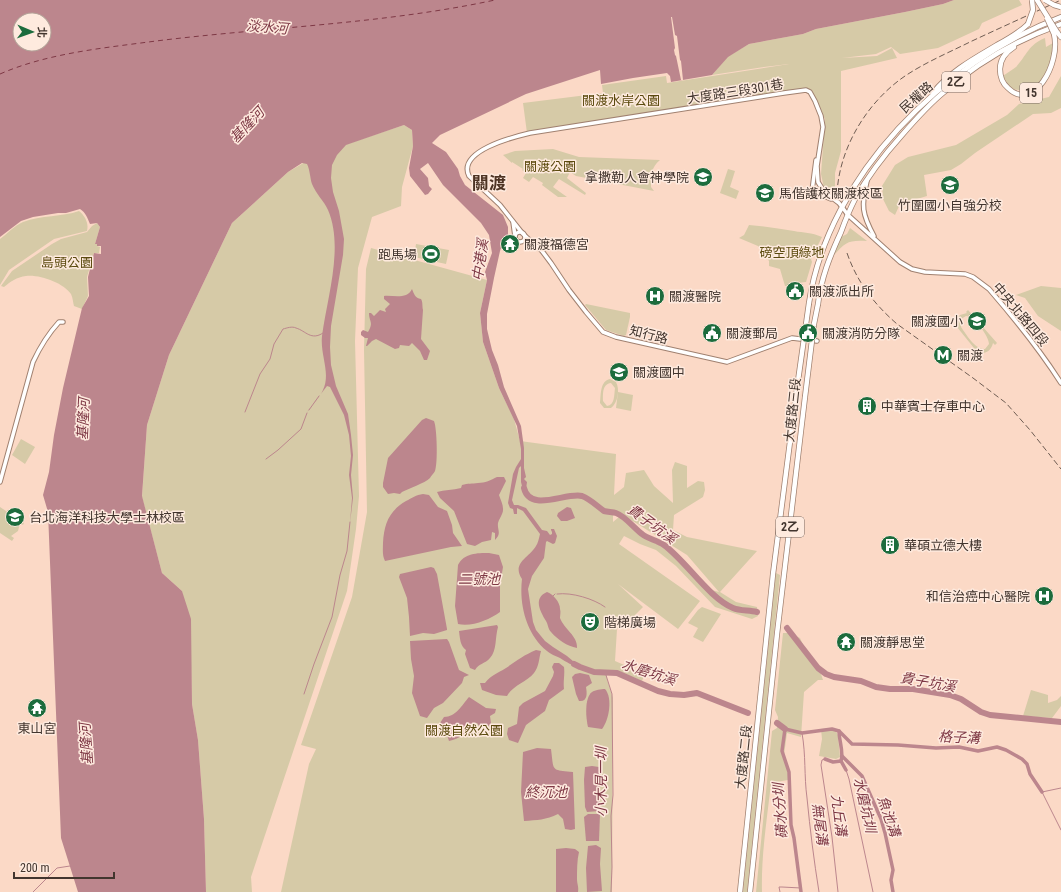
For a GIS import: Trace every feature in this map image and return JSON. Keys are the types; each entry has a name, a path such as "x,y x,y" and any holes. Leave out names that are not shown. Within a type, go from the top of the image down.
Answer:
{"main road":[{"path":"928,99 940,84 974,59 1023,29 1031,18 1033,10 1032,0"},
{"name":"15","path":"1032,36 1011,49 1001,62 1001,77 1004,85 1011,92 1021,94 1032,93 1040,88 1052,73 1057,61 1058,48 1055,33 1037,0"},
{"path":"1045,0 1061,7"},
{"name":"民權路","path":"849,195 888,140 928,99 992,54 1031,30 1061,17"},
{"name":"民權路","path":"855,200 867,179 893,145 927,107 944,91 992,54 1053,26 1061,24"},
{"name":"15","path":"1055,33 1061,37"},
{"name":"大度路三段","path":"768,624 809,303 822,250 849,195"},
{"name":"大度路三段","path":"778,629 814,324 824,272 831,252 855,200"},
{"name":"大度路二段","path":"740,892 768,624"},
{"name":"大度路二段","path":"750,892 778,629"}],"street":[{"name":"大度路三段301巷","path":"502,207 473,180 466,171 469,160 480,151 530,133 803,90 808,91 815,101 821,116 823,127 819,151"},
{"path":"812,191 815,165 819,151"},
{"path":"819,151 817,166 818,182 822,190 837,201"},
{"path":"867,179 863,197 864,214 875,239"},
{"path":"812,191 817,189 827,194"},
{"path":"812,191 837,201"},
{"name":"中央北路四段","path":"837,201 848,215 900,262 912,269 925,272 964,274 982,282 1028,335 1046,359 1061,383"},
{"name":"知行路","path":"502,207 522,234 542,251 562,281 603,332 616,337 728,362 792,338 817,341"},
{"path":"513,221 515,238 517,241 534,244"},
{"path":"515,238 517,233 522,234 524,238 521,242"},
{"path":"0,482 33,362 39,349 52,329 59,322 63,322"}],"green space":[{"name":"關渡水岸公園","path":"954,0 1019,0 1022,5 982,23 979,29 938,48 900,54 891,47 876,54 842,58 877,56 892,48 897,58 841,71 841,151 835,173 835,196 824,188 821,174 825,119 812,93 807,89 527,133 523,103 603,93 602,85 666,76 667,83 789,64 712,75 727,57 749,44 943,4"},
{"path":"1045,38 1046,47 1053,43 1053,63 1039,84 1033,88 1023,91 1013,89 1009,86 1003,76 1020,63 1035,44"},
{"path":"1061,76 1061,108 1051,113 1033,114 951,170 924,175 927,196 900,204 895,215 889,211 883,199 882,186 895,165 908,157 956,145 1007,115 1019,104 1049,97"},
{"path":"404,125 412,130 413,146 402,187 401,206 372,217 358,268 355,341 359,496 347,591 251,877 252,892 206,892 204,819 198,740 192,704 191,665 182,591 162,573 142,497 147,425 169,355 232,223 288,172 312,158 332,149"},
{"name":"關渡公園","path":"553,149 579,157 660,160 652,172 651,187 654,191 576,176 570,172 567,178 586,193 585,195 559,179 553,187 567,197 558,197 542,185 543,183 533,177 529,182 523,178 526,173 522,170 523,169 512,163 503,155 515,151"},
{"path":"728,169 735,171 730,187 739,191 736,199 720,193"},
{"path":"79,211 86,220 87,231 54,239 9,270 0,285 0,239 20,223 37,218"},
{"name":"島頭公園","path":"97,223 100,227 95,244 100,247 99,253 94,253 87,277 88,296 82,309 74,306 71,294 63,286 38,276 20,277 4,287 1,286 12,271 52,244 61,239 87,232"},
{"name":"磅空頂綠地","path":"749,225 808,233 822,237 811,259 812,262 806,282 785,286 780,269 769,266 769,261 758,246 739,238 744,235"},
{"path":"850,228 867,241 848,243 834,255 841,237 847,234"},
{"name":"跑馬場","path":"416,244 449,250 446,264 414,257"},
{"name":"關渡自然公園","path":"371,248 487,280 480,313 483,342 499,388 514,419 520,441 616,454 614,495 624,487 626,473 644,470 654,486 673,503 672,470 675,462 687,466 687,488 698,481 704,482 705,490 703,497 674,515 673,530 687,537 757,551 720,592 736,602 757,607 758,616 752,619 715,607 676,566 656,550 624,536 619,544 700,601 678,629 618,584 643,607 633,617 620,618 617,629 615,661 636,670 644,676 642,681 619,671 607,671 607,679 613,698 612,892 281,892 309,764 316,749 301,745 352,597 367,512 364,350 366,269","holes":["613,510 687,555 719,592 704,588 686,567 663,547 645,538 619,517 613,522"]},
{"path":"1041,286 1061,288 1061,331 1038,316 1025,298 1016,295"},
{"path":"585,305 630,313 626,335 624,336 606,330"},
{"path":"968,310 997,343 995,345 993,343 988,351 978,353 957,327 957,318 960,315 967,313 966,312","holes":["966,316 977,323 987,336 989,344 985,349 981,349 974,344 961,327 961,319"]},
{"path":"610,379 616,382 618,388 617,399 611,408 604,408 600,403 602,388 604,382","holes":["611,383 615,388 613,402 607,406 603,401 603,392 605,387"]},
{"path":"618,392 633,395 631,411 616,408"},
{"path":"21,439 35,447 25,464 12,455"},
{"path":"0,507 24,523 23,525 20,523 18,531 11,536 14,538 12,541 0,533"},
{"path":"776,573 780,575 747,892 743,892"},
{"path":"702,607 721,614 703,642 693,637 698,628 688,623"},
{"path":"783,633 790,633 800,638 811,662 821,674 823,680 818,680 804,692 801,737 787,733 784,755 790,776 788,780 773,781 771,783 763,851 762,892 756,892 772,731 777,728 778,717 775,710"},
{"path":"1031,690 1048,695 1048,703 1057,700 1061,696 1061,706 1052,718 1023,716"},
{"path":"834,728 838,735 840,757 836,759 819,756 822,739 821,729"}],"water":[{"path":"0,0 954,0 943,4 749,44 728,57 712,75 671,82 670,76 667,73 601,84 600,70 526,94 440,135 432,143 446,152 458,169 465,185 503,215 508,227 508,238 502,245 494,278 487,314 487,329 504,387 521,426 526,477 524,479 527,482 526,489 528,495 524,494 521,482 521,466 519,468 512,500 514,505 526,508 542,530 547,531 550,535 552,534 551,529 554,529 557,536 555,543 553,544 547,541 546,542 544,558 532,576 528,589 533,622 536,630 545,641 580,667 570,664 550,653 540,644 529,627 523,608 521,589 522,579 519,573 520,564 536,546 540,534 523,511 517,508 517,514 514,514 513,509 510,508 508,503 513,474 521,459 521,449 517,426 499,388 483,342 480,313 487,280 485,272 492,253 489,235 481,223 443,185 428,163 420,169 428,178 429,186 432,189 428,194 425,195 410,176 409,168 413,146 412,130 404,125 346,145 337,155 332,165 331,178 333,192 339,211 344,239 343,255 331,326 330,347 331,365 336,386 348,414 351,435 353,455 351,475 353,498 350,523 352,498 349,475 351,456 349,435 344,415 330,387 327,386 320,394 323,390 326,377 322,350 322,336 333,273 335,240 333,224 328,210 312,184 307,164 302,163 288,172 232,223 169,355 147,425 142,496 162,573 182,591 191,619 192,704 198,740 204,819 206,892 78,892 61,838 48,512 43,495 49,472 63,388 82,308 89,296 88,277 94,253 101,254 101,246 97,246 97,244 95,244 100,227 97,223 90,224 85,214 80,209 66,213 33,217 21,221 0,237"},
{"path":"412,289 415,296 422,301 423,310 421,339 430,351 427,360 424,360 420,351 412,343 409,346 400,345 399,348 395,349 376,339 366,346 368,338 361,335 361,332 363,330 368,332 370,329 371,324 369,313 374,316 380,310 386,312 385,309 390,304 384,299 384,296 407,295"},
{"path":"426,418 434,421 435,425 437,454 435,471 428,480 421,484 400,494 388,494 383,487 383,483 388,458 422,420"},
{"path":"497,477 504,477 506,481 499,495 503,509 498,523 498,535 495,540 495,533 492,532 491,540 482,542 475,546 467,544 454,511 440,498 437,492 461,488 464,484 486,482"},
{"path":"418,495 429,495 438,507 447,511 453,533 462,546 385,561 383,554 383,543 388,519 400,505"},
{"path":"567,507 571,508 575,518 567,521 561,521 557,516 558,513"},
{"name":"二號池","path":"489,553 499,555 503,567 500,585 500,612 491,618 475,624 458,624 455,606 458,565 464,558 471,554"},
{"path":"431,567 434,568 437,574 447,630 434,634 423,633 410,636 407,598 399,577 400,574"},
{"path":"547,592 556,599 560,606 560,618 564,626 573,636 577,644 577,648 563,642 549,629 539,605 540,598"},
{"path":"497,625 498,627 494,652 488,660 478,666 475,670 470,668 465,654 466,650 461,642 459,631"},
{"path":"447,639 459,670 469,675 464,677 462,683 443,703 434,708 427,718 420,716 412,693 414,676 410,641"},
{"path":"536,650 541,651 536,671 513,689 507,696 496,695 482,690 480,683 485,683 492,676"},
{"path":"554,663 559,663 564,667 564,689 549,700 545,711 526,725 518,743 509,740 507,734 508,728 517,724 519,707 523,703 545,691 553,676 554,672 552,667"},
{"path":"580,673 589,675 592,683 586,687 587,694 585,699 582,701 579,701 576,694 572,677 575,674"},
{"path":"600,689 605,689 609,698 607,720 602,729 588,727 586,709 589,695"},
{"path":"469,697 486,708 496,709 495,713 490,716 491,723 485,730 482,730 477,723 473,723 469,730 463,735 449,741 445,729 440,723 444,717 455,713"},
{"name":"終沉池","path":"537,748 551,749 553,765 557,770 573,772 575,829 565,829 563,819 558,814 545,819 524,821 521,792 523,752"},
{"path":"585,767 599,767 600,808 599,811 587,812 585,807"},
{"path":"588,814 600,814 599,841 586,841 584,817"},
{"path":"596,845 601,848 600,864 602,891 587,892 586,868 588,846"},
{"path":"556,849 575,849 579,852 577,869 578,892 556,892"}],"pier":[{"path":"671,17 675,35 677,36 683,80 681,80 674,50"}],"waterway":[{"path":"245,412 260,374 270,359 274,344 283,329 294,327 312,336 323,333"},
{"path":"309,410 319,396"},
{"path":"266,459 301,429 307,413"},
{"name":"貴子坑溪","path":"524,488 528,495 533,499 549,500 582,496 604,511 619,515 644,536 664,545 681,560 706,588 724,603 736,609 757,612"},
{"path":"304,694 332,617 340,575 347,551 350,522"},
{"path":"557,594 569,594 582,597 595,601 605,607"},
{"name":"貴子坑溪","path":"787,628 818,668 826,674 834,677 861,681 876,687 890,689 913,689 950,695 961,699 981,712 990,715 1061,722"},
{"name":"水磨坑溪","path":"574,664 594,672 617,673 658,691 670,694 684,695 697,693 748,713"},
{"name":"小木見一圳","path":"605,672 612,694 613,795 611,816 611,892"},
{"name":"水磨坑溪","path":"777,723 785,729"},
{"name":"磺水分圳","path":"801,892 791,825 789,772 782,751 785,729 802,733 832,729 839,731 842,754 841,761 846,770"},
{"name":"格子溝","path":"839,731 852,744 936,748 959,747 978,751 997,747 1022,759 1027,764 1030,774 1042,792"},
{"name":"無尾溝","path":"802,733 808,810 819,892"},
{"name":"魚池溝","path":"842,756 862,776 881,819 893,870 891,880 893,892"},
{"name":"九丘溝","path":"825,759 822,760 821,765 832,837 838,892"},
{"name":"九丘溝","path":"825,759 833,762 841,761"},
{"name":"水磨坑圳","path":"846,770 873,892"},
{"name":"格子溝","path":"1061,788 1042,792 1061,830"},
{"path":"33,892 57,868 70,866"},
{"path":"780,892 779,887 801,888"}],"ferry route":[{"path":"0,74 37,61 96,49 198,36 411,15 495,0"}],"railway":[{"path":"837,194 839,177 849,143 867,113 891,87 905,76 930,62 1061,0"},
{"path":"847,253 861,283 881,309 897,324 1006,403 1061,469"}],"place":[{"name":"拿撒勒人會神學院","path":"703,177"},
{"name":"竹圍國小自強分校","path":"950,185"},
{"name":"馬偕護校關渡校區","path":"765,193"},
{"name":"關渡福德宮","path":"510,244"},
{"name":"跑馬場","path":"431,254"},
{"name":"關渡派出所","path":"795,291"},
{"name":"關渡醫院","path":"655,296"},
{"name":"關渡國小","path":"977,321"},
{"name":"關渡郵局","path":"712,333"},
{"name":"關渡消防分隊","path":"808,333"},
{"name":"關渡","path":"943,355"},
{"name":"關渡國中","path":"619,372"},
{"name":"中華賓士存車中心","path":"867,406"},
{"name":"台北海洋科技大學士林校區","path":"15,517"},
{"name":"華碩立德大樓","path":"890,545"},
{"name":"和信治癌中心醫院","path":"1044,596"},
{"name":"階梯廣場","path":"590,622"},
{"name":"關渡靜思堂","path":"846,642"},
{"name":"東山宮","path":"37,708"}],"district":[{"name":"關渡","path":"489,183"}],"water label":[{"name":"淡水河","path":"267,27"},
{"name":"基隆河","path":"247,125"},
{"name":"中港溪","path":"480,260"},
{"name":"基隆河","path":"83,419"},
{"name":"基隆河","path":"86,744"}]}
